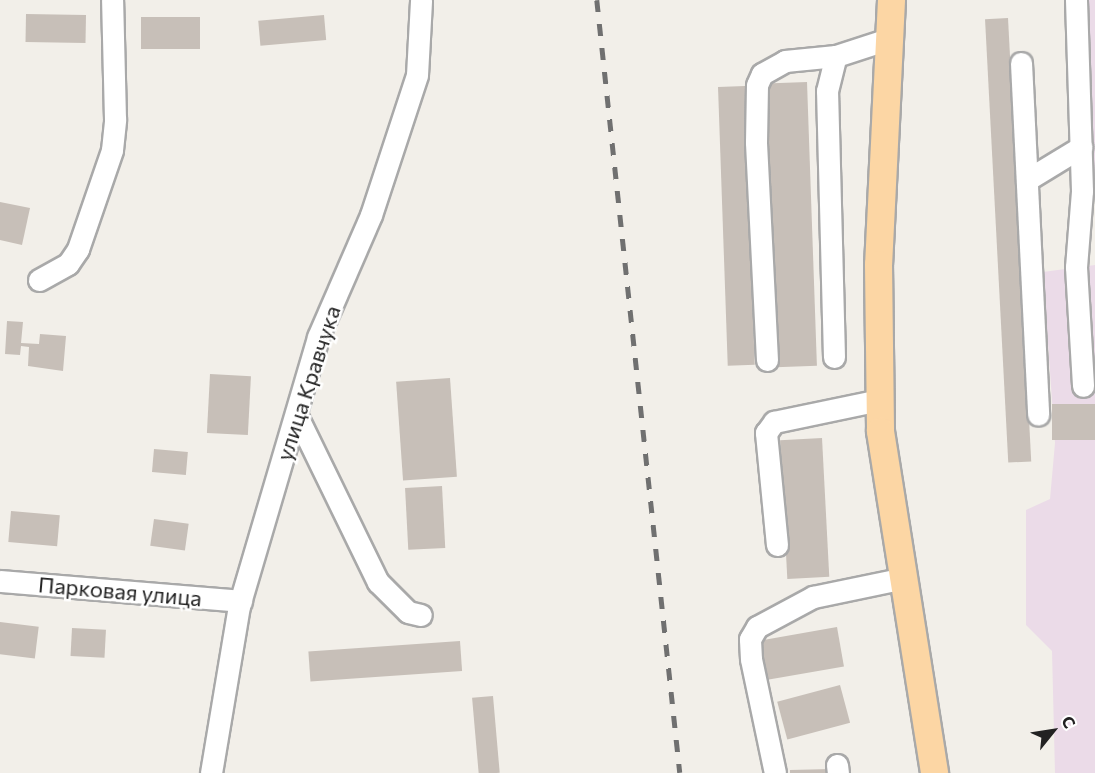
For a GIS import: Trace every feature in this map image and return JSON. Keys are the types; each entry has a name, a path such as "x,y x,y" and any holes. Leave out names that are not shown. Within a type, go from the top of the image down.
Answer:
{"main road":[{"path":"891,0 878,264 880,431 934,773"}],"lane":[{"path":"39,280 68,264 78,249 112,150 115,119 112,0"},
{"name":"улица Кравчука","path":"211,773 241,601 318,338 371,215 417,75 421,0"},
{"path":"1076,0 1081,147 1076,267 1083,386"},
{"path":"766,360 756,142 757,85 762,74 785,61 836,56 888,39"},
{"path":"834,357 827,91 836,56"},
{"path":"1021,63 1030,178 1038,415"},
{"path":"1030,178 1081,147"},
{"path":"777,545 766,432 774,422 879,400"},
{"path":"296,414 378,582 408,612 421,615"},
{"path":"775,773 751,659 750,639 757,627 813,597 905,578"},
{"name":"Парковая улица","path":"0,581 241,601"}],"shaded area":[{"path":"1083,0 1095,0 1095,200"},
{"path":"1095,265 1095,773 1055,773 1052,651 1026,625 1026,510 1050,499 1055,443 1043,272"}],"building":[{"path":"26,14 86,15 86,43 26,42"},
{"path":"324,15 326,40 260,46 258,21"},
{"path":"141,17 200,17 200,49 141,49"},
{"path":"1008,18 1031,461 1008,463 985,19"},
{"path":"807,82 817,366 776,367 766,83"},
{"path":"745,86 755,365 728,366 718,87"},
{"path":"0,202 30,208 22,245 0,240"},
{"path":"7,321 23,322 21,343 39,344 40,334 66,336 63,371 28,366 29,347 21,346 20,355 5,354"},
{"path":"210,374 251,376 248,435 207,433"},
{"path":"450,378 457,477 403,481 396,382"},
{"path":"1052,404 1095,404 1095,440 1052,440"},
{"path":"822,438 829,577 787,579 780,440"},
{"path":"154,449 188,452 186,475 152,472"},
{"path":"442,486 445,548 408,550 405,488"},
{"path":"11,511 60,515 57,546 8,542"},
{"path":"154,519 189,524 185,551 150,546"},
{"path":"0,622 39,627 35,659 0,654"},
{"path":"837,627 844,666 766,680 759,641"},
{"path":"72,628 106,630 104,658 71,656"},
{"path":"460,641 462,671 310,682 308,652"},
{"path":"840,685 850,723 787,739 777,702"},
{"path":"493,696 500,773 479,773 472,698"},
{"path":"831,769 831,773 790,773 790,770"}],"railway":[{"path":"597,0 680,773"}]}
